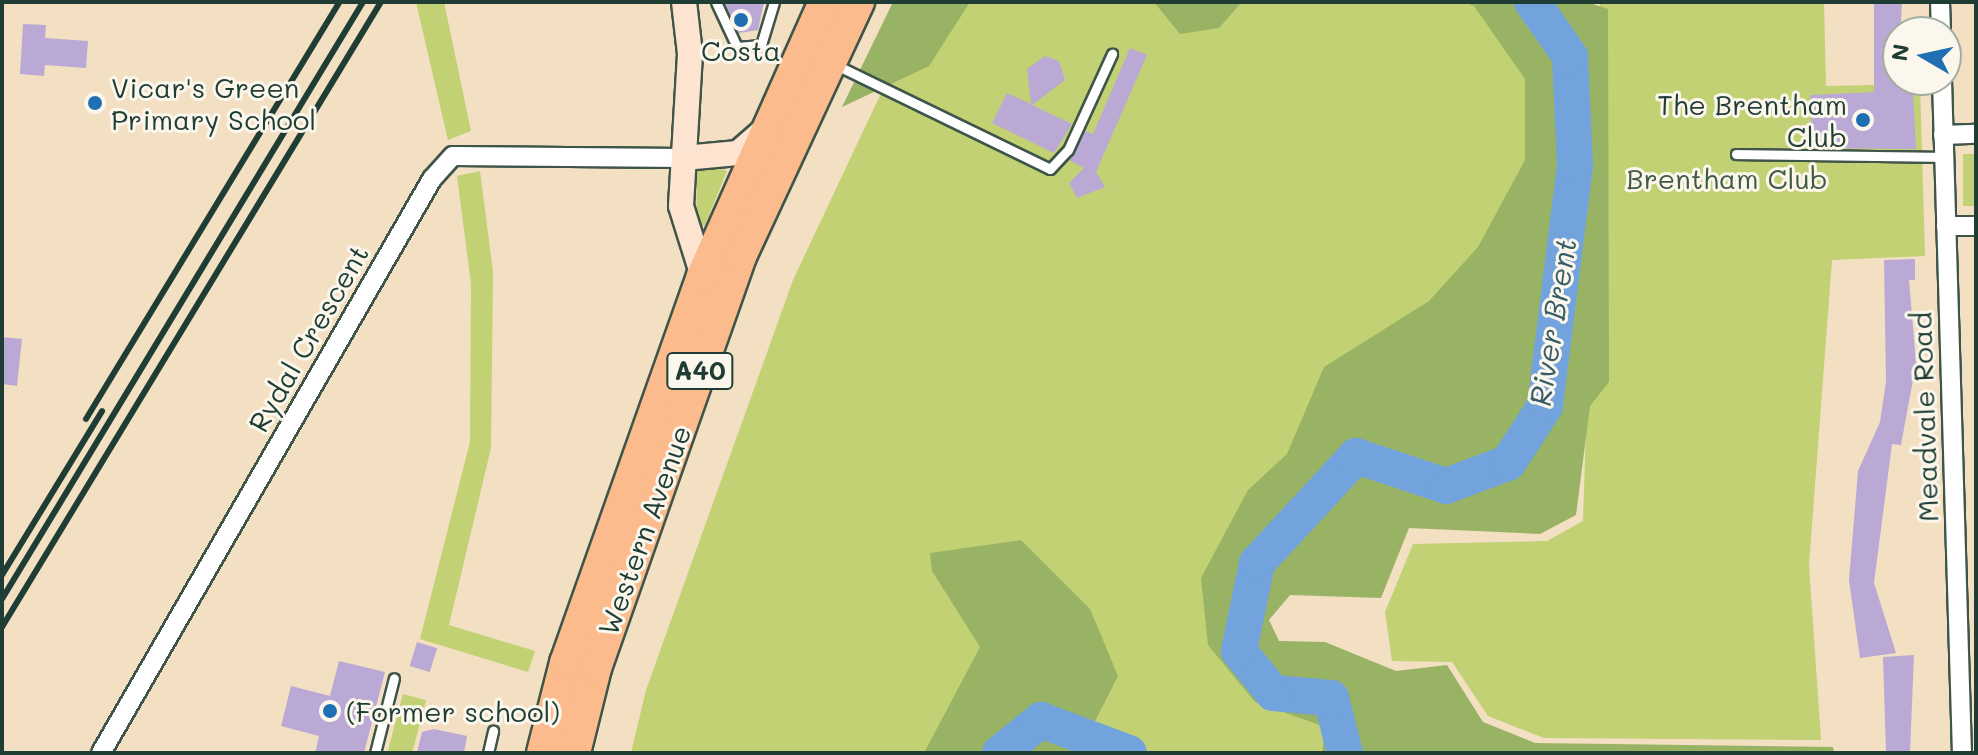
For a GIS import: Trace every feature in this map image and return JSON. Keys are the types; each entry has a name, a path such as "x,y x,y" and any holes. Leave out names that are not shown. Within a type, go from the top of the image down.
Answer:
{"highway":[{"name":"Western Avenue","path":"543,753 566,663 703,276 825,2"},
{"name":"Western Avenue","path":"574,753 595,668 741,254 858,2"}],"main road":[{"path":"684,2 690,54 681,206 703,276"},
{"path":"684,158 738,153 768,126"}],"street":[{"name":"Meadvale Road","path":"1942,96 1967,650 1962,753"},
{"path":"1943,135 1976,134"},
{"name":"Rydal Crescent","path":"101,753 432,179 453,156 684,158"},
{"path":"1946,226 1976,226"}],"lane":[{"path":"716,2 737,47 761,45 774,2"},
{"path":"829,62 1050,169 1068,150 1112,54"},
{"path":"1736,154 1944,157"},
{"path":"375,753 394,678"},
{"path":"488,753 493,731"}],"green space":[{"path":"416,2 444,2 471,131 448,140"},
{"path":"893,2 970,2 929,66 842,107"},
{"path":"924,2 1523,2 1558,171 1229,648 1327,705 1337,753 1128,753 1035,674 937,753 631,753 646,690 793,280"},
{"path":"1154,2 1242,2 1219,28 1180,34"},
{"path":"1463,2 1587,2 1608,9 1609,382 1590,406 1576,515 1540,534 1409,528 1381,598 1290,595 1269,620 1279,641 1325,642 1396,671 1447,665 1483,722 1535,743 1833,747 1834,753 1322,753 1325,727 1255,702 1208,645 1201,578 1248,490 1287,454 1324,367 1429,301 1478,247 1525,160 1525,79 1474,6"},
{"name":"Brentham Club","path":"1600,2 1824,2 1826,86 1882,85 1882,96 1920,96 1925,256 1832,260 1809,565 1821,740 1544,738 1488,716 1452,662 1392,661 1385,612 1413,544 1547,541 1583,521"},
{"path":"1963,154 1976,154 1976,206 1963,206"},
{"path":"696,161 727,171 705,225 697,228"},
{"path":"480,171 493,272 491,448 449,625 535,651 528,672 420,639 470,442 471,284 457,176"},
{"path":"1021,540 1090,609 1118,676 1090,731 1142,753 924,753 980,647 932,571 930,553"},
{"path":"403,694 426,700 412,753 387,753"}],"building":[{"path":"724,2 764,2 758,30 739,33"},
{"name":"The Brentham Club","path":"1874,2 1902,2 1901,16 1882,16 1882,96 1913,96 1916,149 1812,148 1810,95 1874,92"},
{"path":"23,24 46,25 45,38 88,41 86,68 45,65 44,76 20,74"},
{"path":"1130,48 1147,55 1096,172 1105,187 1077,198 1069,183 1084,168 1069,160 1085,131 1093,134"},
{"path":"1045,56 1059,61 1065,80 1032,105 1072,124 1054,153 992,123 1007,93 1031,104 1027,69"},
{"path":"1915,259 1915,280 1909,280 1916,363 1901,445 1892,444 1874,583 1896,653 1860,658 1849,580 1858,471 1880,422 1886,382 1884,260"},
{"path":"2,337 22,339 17,386 2,384"},
{"path":"417,642 437,648 430,672 410,666"},
{"path":"1914,655 1910,753 1886,753 1883,657"},
{"name":"(Former school)","path":"339,661 385,672 364,753 315,753 319,736 281,726 291,686 330,696"},
{"path":"434,729 467,736 464,753 417,753 422,732"}],"waterway":[{"name":"River Brent","path":"1345,753 1331,698 1273,693 1239,651 1257,563 1356,456 1446,486 1508,463 1545,406 1575,166 1570,56 1532,2"},
{"name":"River Brent","path":"1000,753 1041,720 1129,753"}],"railway":[{"path":"86,419 340,2"},
{"path":"2,599 363,2"},
{"path":"2,627 381,2"},
{"path":"2,575 102,411"}],"place":[{"name":"Costa","path":"741,20"},
{"name":"Vicar's Green Primary School","path":"95,103"},
{"name":"The Brentham Club","path":"1863,120"},
{"name":"(Former school)","path":"330,711"}]}
